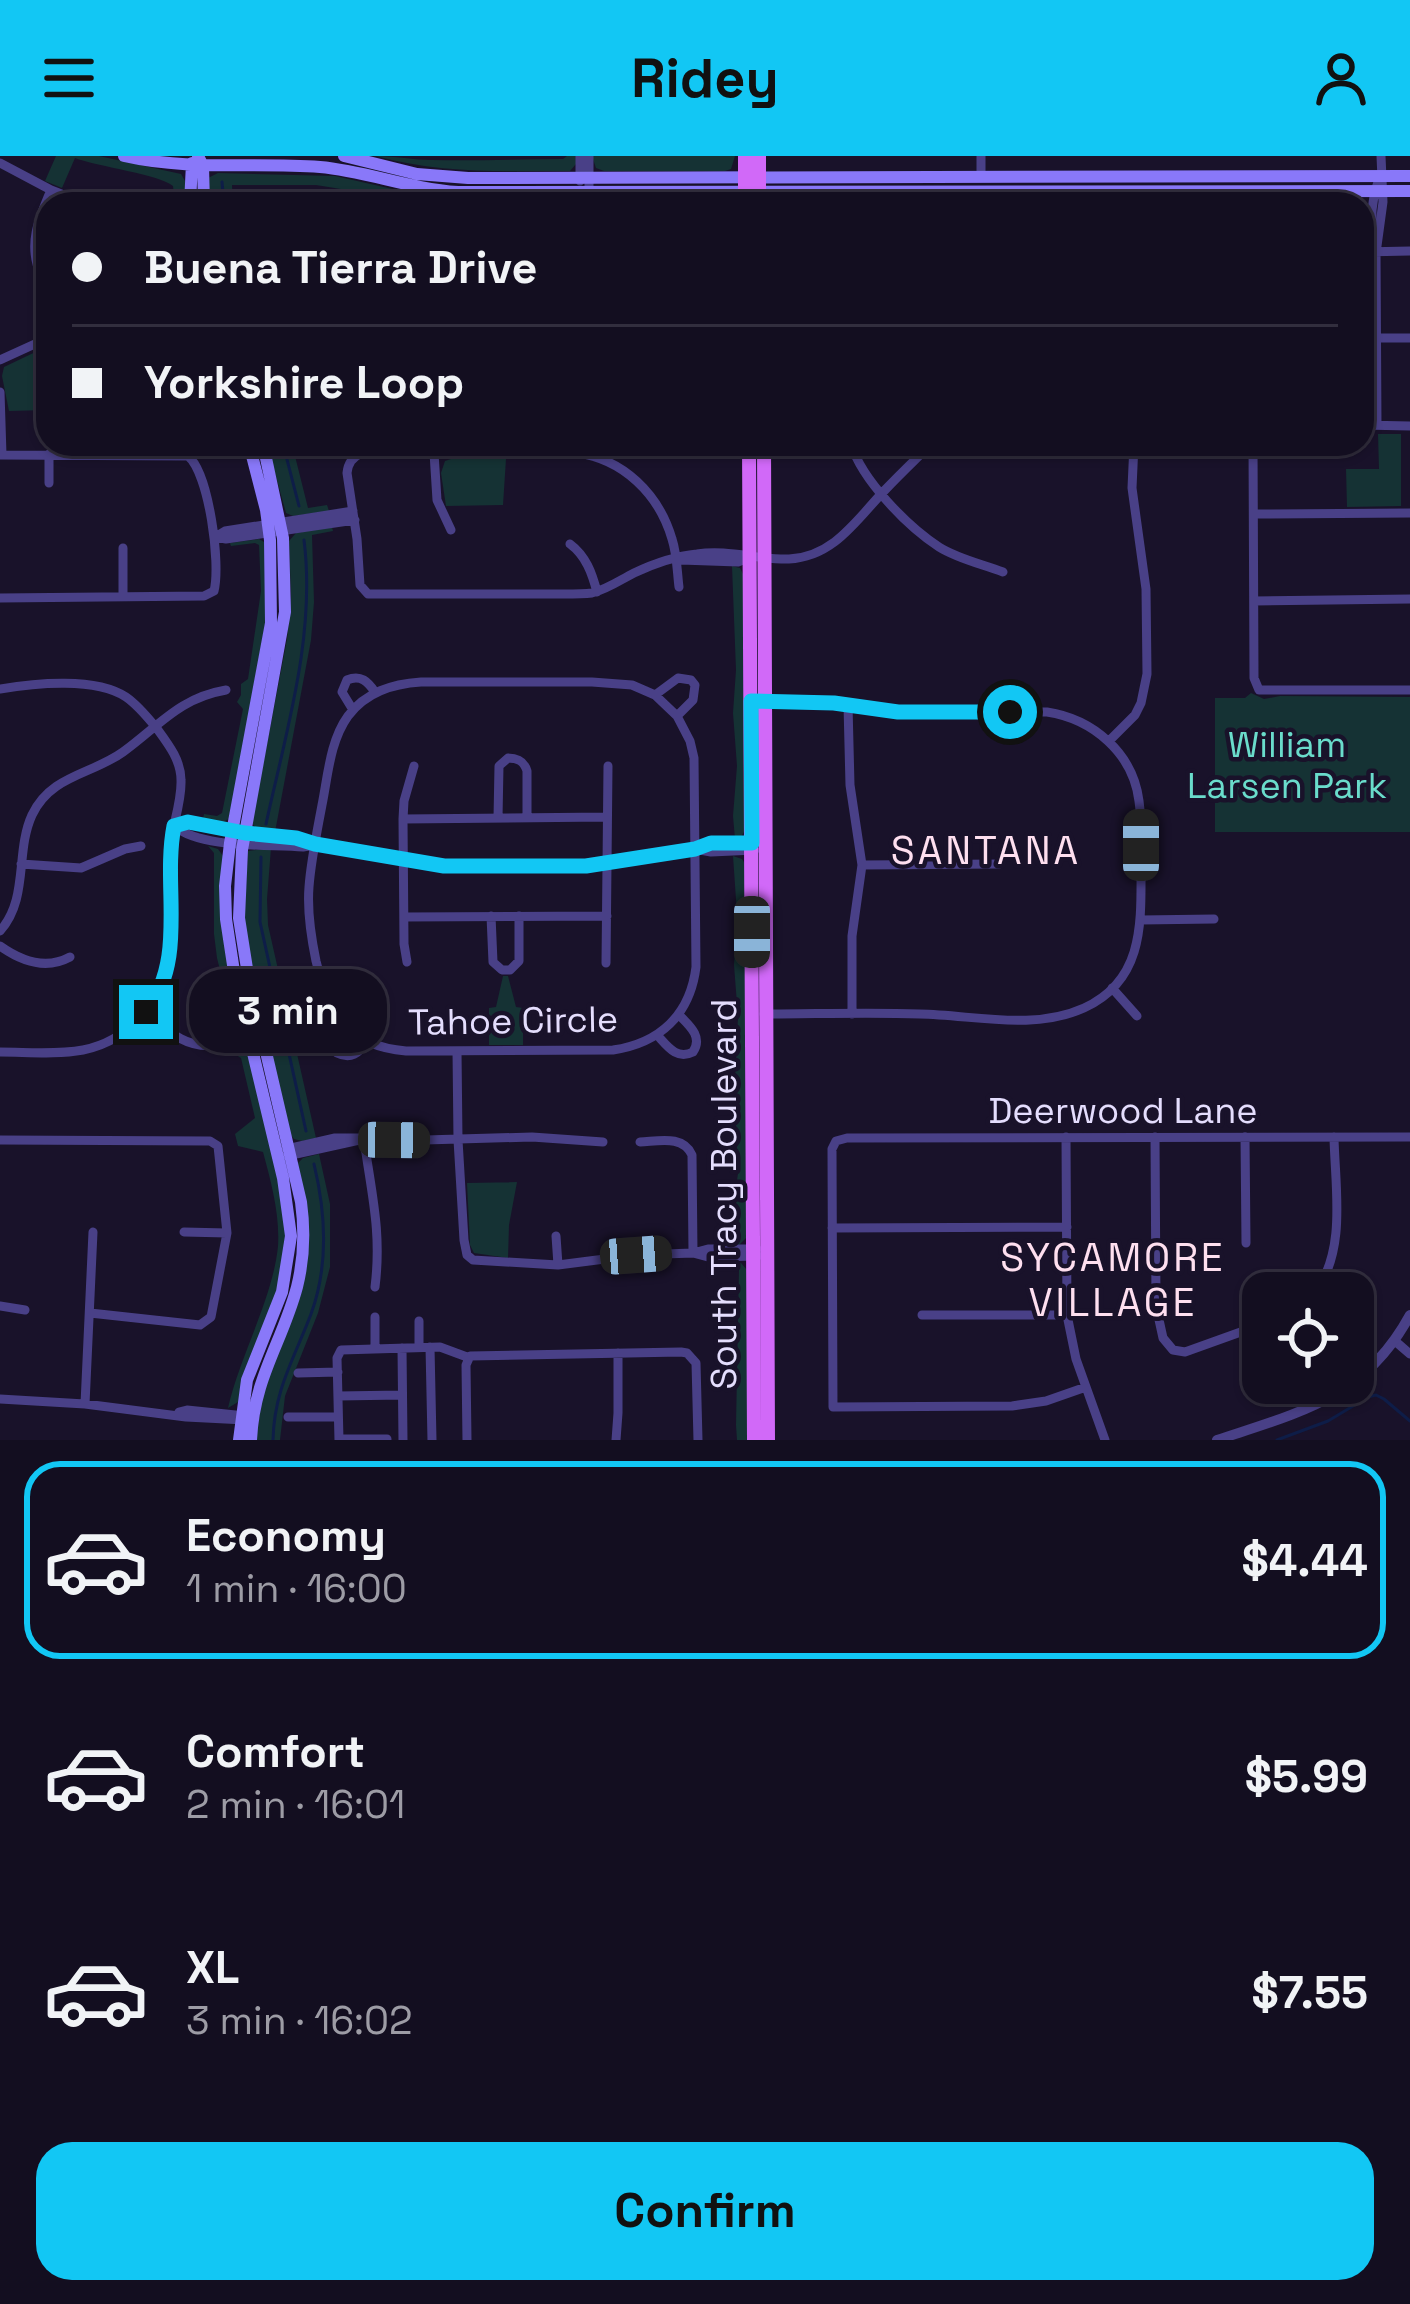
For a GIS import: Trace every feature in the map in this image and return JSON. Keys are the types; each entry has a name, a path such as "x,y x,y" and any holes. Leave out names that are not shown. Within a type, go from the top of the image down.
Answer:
{"main road":[{"path":"124,156 334,169 440,191 585,185"},
{"path":"344,156 443,177 752,191 1379,186 1410,190"},
{"path":"745,156 752,191"},
{"path":"752,191 759,156"},
{"path":"192,192 196,161"},
{"path":"196,161 202,192"},
{"path":"752,191 981,176 1140,191"},
{"path":"1379,186 1410,176"},
{"path":"253,456 275,527"},
{"path":"238,1440 293,1298 302,1259 303,1217 285,1154 241,938 238,886 237,837 283,636 286,588 264,456"},
{"name":"South Tracy Boulevard","path":"750,456 758,558"},
{"name":"South Tracy Boulevard","path":"754,1440 760,1014 758,558 763,456"},
{"name":"South Tracy Boulevard","path":"758,1253 769,1440"},
{"path":"244,1418 251,1440"}],"street":[{"path":"584,156 585,185"},
{"path":"981,156 981,176"},
{"path":"1374,221 1381,156"},
{"path":"0,163 56,192"},
{"path":"409,186 415,192"},
{"path":"36,233 36,265"},
{"path":"1374,244 1377,425 1410,426"},
{"path":"1376,252 1410,251"},
{"path":"1376,338 1410,338"},
{"path":"0,360 36,344"},
{"path":"0,392 1,455 36,454"},
{"path":"49,456 49,483"},
{"path":"0,598 204,596 214,591 214,537 198,467 188,456"},
{"path":"356,456 347,473 359,578 364,591 375,596 564,595 597,592 635,573 695,554 791,559 822,550 861,518 919,456"},
{"path":"434,456 437,500 451,530"},
{"path":"592,456 627,471 663,518 674,544 679,587"},
{"path":"856,456 881,494 940,548 1003,572"},
{"path":"1108,741 1142,703 1147,674 1146,589 1132,488 1133,456"},
{"path":"1253,456 1254,678 1259,689 1410,690"},
{"path":"1254,514 1410,513"},
{"path":"214,537 225,531 354,515"},
{"path":"570,544 592,572 597,592"},
{"path":"123,548 123,597"},
{"path":"1254,602 1410,599"},
{"name":"Tahoe Circle","path":"655,695 678,678 691,680 693,700 677,716"},
{"name":"Tahoe Circle","path":"353,710 342,692 347,680 368,681 375,692"},
{"name":"Tahoe Circle","path":"421,682 621,682 655,695 677,716 694,758 696,967 679,1015 658,1036 613,1050 389,1049 366,1042 342,1024 322,987 310,927 309,887 334,745 353,710 375,692 421,682"},
{"path":"0,688 98,686 127,698 170,746 182,779 169,852 171,946 162,987 146,1012 112,1038 82,1050 0,1052"},
{"path":"0,931 18,894 26,829 46,794 64,779 102,765 202,694 226,690"},
{"path":"758,701 848,704 898,712 1047,712 1076,720 1108,741 1129,768 1139,796 1141,920 1131,962 1112,988 1082,1009 1056,1018 760,1014"},
{"path":"848,704 850,785 862,865 852,936 852,1014"},
{"path":"498,818 498,772 508,758 525,765 527,818"},
{"path":"407,962 403,819 414,766"},
{"path":"606,963 608,766"},
{"path":"403,819 607,817"},
{"path":"174,826 188,822 237,837 464,866 607,863 711,843 756,847"},
{"path":"21,864 81,868 141,846"},
{"path":"862,865 999,864"},
{"path":"491,916 493,962 502,970 510,970 519,961 520,916"},
{"path":"404,917 607,916"},
{"path":"1141,920 1214,919"},
{"path":"0,946 24,960 45,964 70,957"},
{"path":"1112,988 1138,1016"},
{"path":"146,1012 185,1042 216,1045"},
{"name":"Tahoe Circle","path":"658,1036 675,1053 693,1052 696,1035 679,1015"},
{"path":"342,1024 334,1035 337,1053 350,1056 366,1042"},
{"path":"458,1051 464,1240 473,1261 558,1265 708,1249 758,1253"},
{"path":"285,1154 364,1139 532,1137 603,1142"},
{"path":"1066,1137 1067,1315 1076,1359 1105,1440"},
{"path":"1155,1137 1156,1306 1163,1338 1173,1351 1185,1352 1242,1332"},
{"path":"1245,1137 1246,1243"},
{"path":"1327,1272 1335,1231 1334,1137"},
{"name":"Deerwood Lane","path":"832,1228 832,1149 836,1141 848,1138 1410,1137"},
{"path":"364,1139 377,1210 375,1287"},
{"path":"0,1140 210,1141 218,1146 227,1233 211,1317 200,1325 90,1313"},
{"path":"640,1142 677,1141 690,1149 693,1253"},
{"path":"1067,1227 832,1228 833,1407 1012,1406 1086,1388"},
{"path":"85,1404 93,1232"},
{"path":"184,1232 227,1233"},
{"path":"556,1236 558,1265"},
{"path":"0,1306 25,1310"},
{"path":"922,1315 1067,1315"},
{"path":"1224,1439 1334,1396 1368,1372 1410,1315"},
{"path":"375,1317 375,1348"},
{"path":"419,1321 432,1440"},
{"path":"1395,1341 1410,1354"},
{"path":"386,1439 339,1440 338,1372 340,1352 346,1348 425,1347 467,1357 681,1352 692,1357 697,1370 698,1440"},
{"path":"402,1348 403,1440"},
{"path":"616,1440 618,1353"},
{"path":"467,1357 467,1440"},
{"path":"298,1372 338,1372"},
{"path":"338,1396 402,1395"},
{"path":"0,1399 244,1418"},
{"path":"288,1417 338,1417"}],"green space":[{"path":"56,156 99,156 181,174 185,192 174,192 173,186 142,174 75,158 62,188 45,181"},
{"path":"376,156 465,160 576,156 576,164 570,171 472,170"},
{"path":"592,156 735,156 731,169 725,171 604,171 596,168"},
{"path":"218,173 335,176 406,192 232,185 232,192 208,192 208,178"},
{"path":"36,352 36,410 9,411 4,367"},
{"path":"1378,434 1401,434 1401,506 1347,507 1346,469 1379,469"},
{"path":"270,456 295,456 308,508 327,505 329,511 286,513"},
{"path":"506,459 503,505 446,506 441,473 445,461"},
{"path":"332,527 333,531 312,535 311,640 275,832 258,831 252,823 287,639 289,541 296,533"},
{"path":"264,542 268,608 229,819 203,819 204,814 222,813 243,709 237,702 241,684 248,679 261,591 259,545 230,543"},
{"path":"732,566 743,574 745,830 735,839 736,670"},
{"name":"William Larsen Park","path":"1251,693 1264,699 1410,697 1410,832 1215,832 1215,698 1245,698"},
{"path":"208,846 223,856 221,901 286,1234 275,1295 238,1402 228,1408 270,1286 278,1234 263,1152 238,1146 235,1134 255,1118 241,1058 230,1051 234,1026 217,958 214,853"},
{"path":"271,848 268,925 316,1138 302,1141 290,1134 244,924 248,851"},
{"path":"733,856 745,864 746,1238 739,1245 733,1245 737,1237 734,1097 738,1017"},
{"path":"503,976 508,976 516,1007 523,1008 523,1045 489,1045 489,1008 496,1007"},
{"path":"319,1154 330,1204 330,1267 318,1313 285,1396 280,1440 256,1440 263,1391 304,1276 298,1163"},
{"path":"517,1182 508,1258 474,1253 467,1183"},
{"path":"736,1262 747,1270 748,1440 737,1440"}],"waterway":[{"path":"222,182 223,192"},
{"path":"286,456 299,506"},
{"path":"266,824 303,647 304,540"},
{"path":"261,857 260,922 306,1131"},
{"path":"273,1440 281,1390 321,1277 323,1221 314,1164"},
{"path":"1277,1440 1328,1421 1376,1395 1410,1421"}],"district":[{"name":"SANTANA","path":"986,850"},
{"name":"SYCAMORE VILLAGE","path":"1113,1280"}],"route":[{"path":"146,1012 162,987 171,946 169,852 174,826 188,822 304,839 425,865 586,866 711,843 752,843 751,701 834,703 898,712 1010,712"}]}
